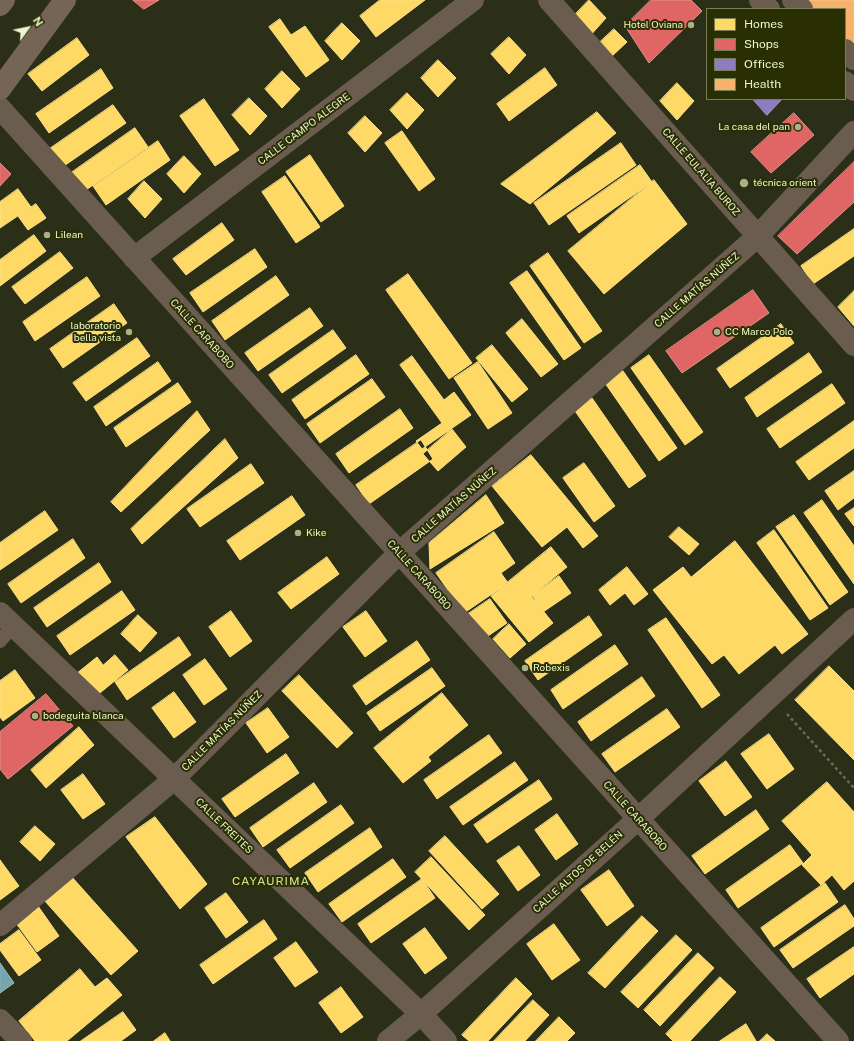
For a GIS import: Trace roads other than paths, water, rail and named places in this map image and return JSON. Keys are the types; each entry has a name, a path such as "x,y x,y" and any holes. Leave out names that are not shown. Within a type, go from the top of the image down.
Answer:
{"street":[{"path":"0,5 4,0"},
{"path":"0,88 65,0"},
{"name":"CALLE CAMPO ALEGRE","path":"134,258 473,0"},
{"name":"CALLE EULALIA BUROZ","path":"549,0 854,345"},
{"path":"760,0 768,8"},
{"path":"793,0 801,8"},
{"path":"846,51 854,59"},
{"path":"846,83 854,90"},
{"name":"CALLE CARABOBO","path":"0,108 838,1041"},
{"name":"CALLE MATÍAS NÚÑEZ","path":"0,925 174,779 399,553 758,236 854,132"},
{"name":"CALLE ALTOS DE BELÉN","path":"388,1041 421,1014 638,819 854,619"},
{"name":"CALLE FREITES","path":"4,627 174,779 421,1014 446,1041"},
{"path":"0,1020 21,1041"}],"place":[{"name":"Hotel Oviana","path":"691,25"},
{"name":"La casa del pan","path":"798,127"},
{"name":"técnica orient","path":"744,183"},
{"name":"Lilean","path":"47,235"},
{"name":"laboratorio bella vista","path":"129,332"},
{"name":"CC Marco Polo","path":"717,332"},
{"name":"Kike","path":"298,533"},
{"name":"Robexis","path":"525,668"},
{"name":"bodeguita blanca","path":"35,716"}],"district":[{"name":"CAYAURIMA","path":"271,881"}]}
